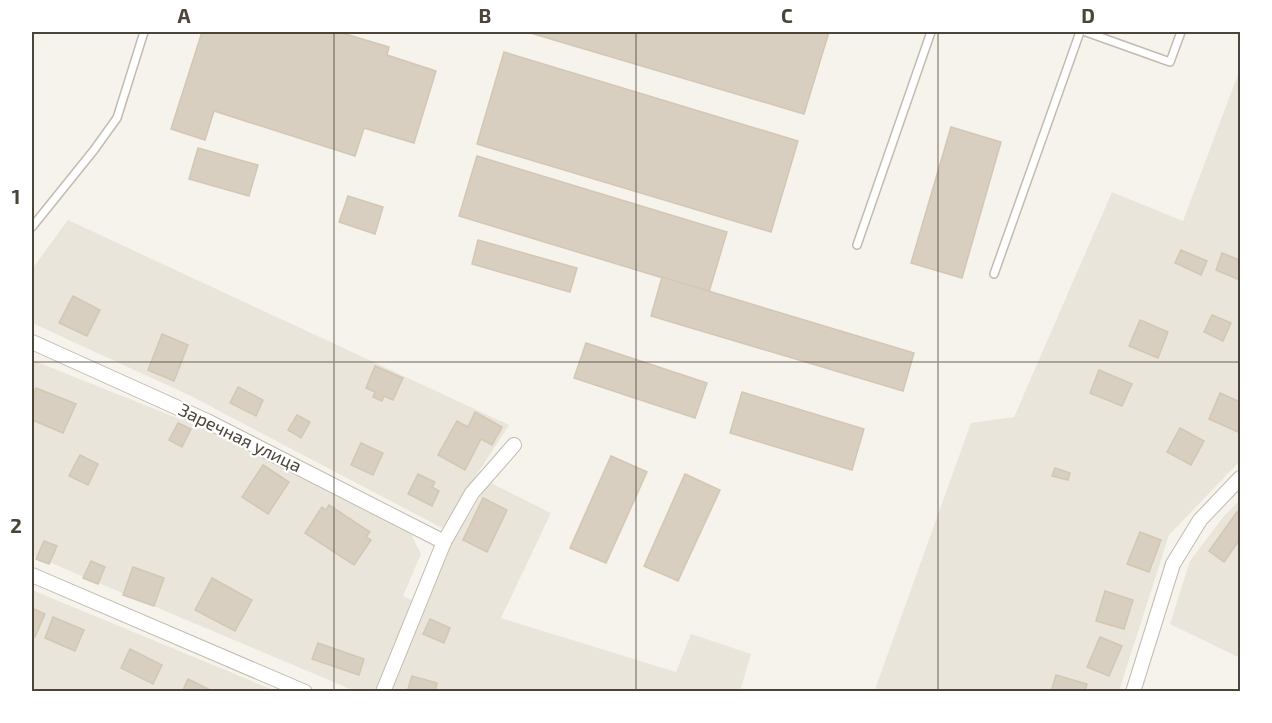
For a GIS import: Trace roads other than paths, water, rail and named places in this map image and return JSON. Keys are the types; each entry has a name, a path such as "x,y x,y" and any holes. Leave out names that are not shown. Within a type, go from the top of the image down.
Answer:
{"street":[{"name":"Заречная улица","path":"32,342 207,421 444,542"},
{"path":"383,692 444,542 472,493 514,445"},
{"path":"1133,692 1173,564 1200,520 1240,478"},
{"path":"32,575 305,692"}],"lane":[{"path":"32,227 117,118 144,32"},
{"path":"857,245 931,32"},
{"path":"994,274 1080,32"},
{"path":"1086,32 1170,62 1181,32"}]}
